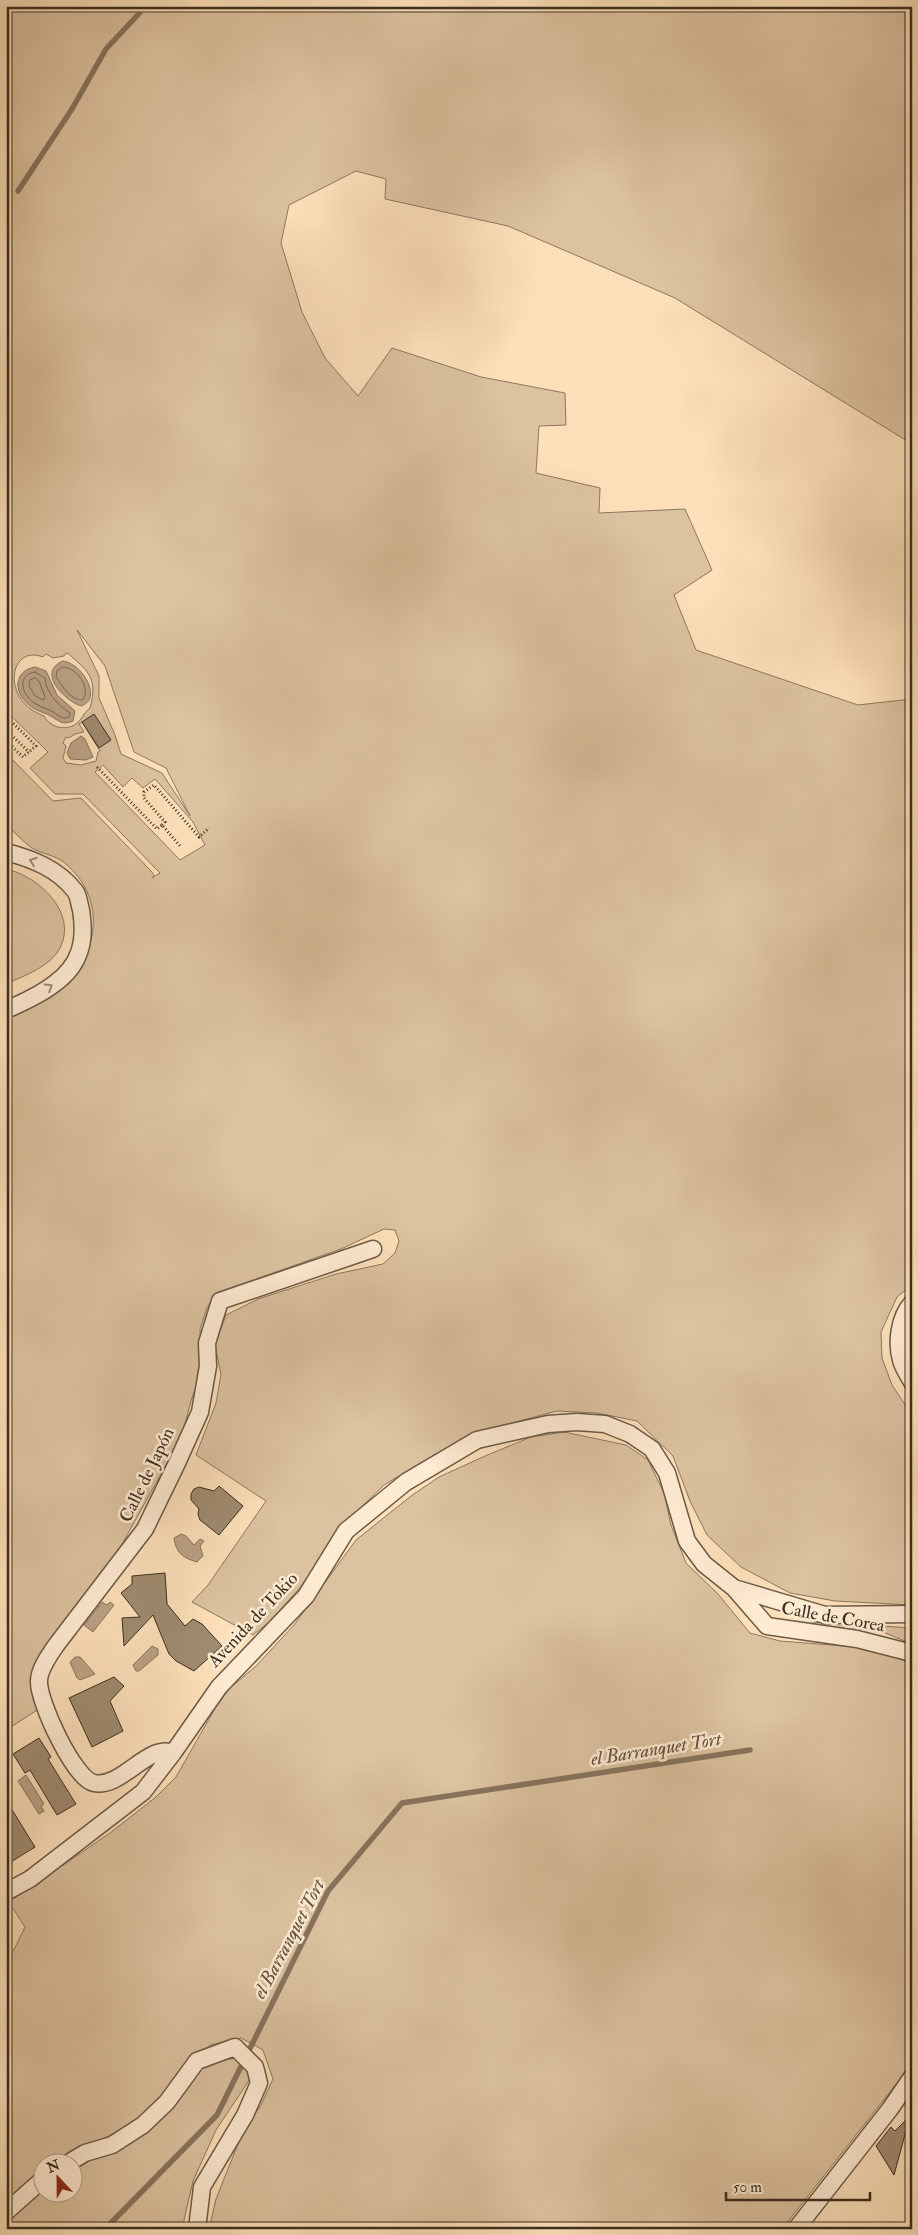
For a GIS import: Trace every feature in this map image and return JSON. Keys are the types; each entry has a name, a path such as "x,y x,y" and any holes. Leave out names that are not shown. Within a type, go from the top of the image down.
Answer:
{"street":[{"path":"6,852 42,864 62,878 77,894 85,931 79,954 55,984 6,1010"},
{"name":"Calle de Japón","path":"173,1753 166,1750 109,1782 93,1783 83,1776 71,1761 40,1695 38,1680 46,1660 57,1644 145,1529 177,1463 200,1412 208,1366 207,1343 220,1301 373,1249"},
{"path":"912,1303 902,1324 898,1344 901,1361 912,1382"},
{"name":"Avenida de Tokio","path":"6,1892 30,1879 143,1792 173,1753 218,1687 306,1596 346,1532 406,1482 477,1440 548,1424 577,1422 605,1424 630,1434 652,1449 667,1473 687,1541 704,1564 734,1588 825,1615 912,1614"},
{"name":"Calle de Corea","path":"734,1588 767,1626 857,1640 912,1653"},
{"path":"82,2155 112,2145 143,2125 167,2102 198,2061 235,2047 255,2067 259,2083 245,2115 202,2187 197,2229"},
{"path":"796,2229 912,2077"},
{"path":"6,2212 32,2189"}],"path":[{"path":"6,716 36,746 23,757 6,741"},
{"path":"6,730 28,752"},
{"path":"97,767 157,829 166,822 144,798 144,792 154,785 199,837 209,828"},
{"path":"162,826 181,847"}],"shaded area":[{"path":"6,6 912,6 912,444 675,298 508,226 385,199 386,179 356,171 289,205 281,243 302,312 325,358 358,396 392,348 481,377 565,393 566,425 539,426 536,473 600,488 599,513 685,509 712,570 674,595 696,650 858,705 912,699 912,1285 897,1297 881,1332 882,1358 892,1385 912,1415 912,1605 835,1601 790,1593 741,1567 707,1535 690,1501 673,1456 637,1421 597,1413 557,1411 481,1431 434,1455 384,1485 348,1520 299,1589 268,1623 253,1635 192,1602 208,1585 266,1501 196,1455 216,1403 221,1375 215,1345 226,1315 258,1299 336,1274 383,1264 395,1253 399,1241 395,1230 384,1229 341,1249 216,1293 207,1308 200,1329 202,1369 181,1438 121,1546 47,1644 35,1664 39,1709 6,1730 6,1016 46,995 66,981 78,968 86,953 91,938 93,922 92,907 87,892 78,877 62,861 32,848 6,825 6,753 53,801 81,798 151,871 154,875 152,878 160,873 83,794 55,794 30,768 48,752 6,711","holes":["77,630 105,666 134,752 166,768 190,816 162,773 121,754 99,698 99,676","66,653 68,654 84,668 91,678 93,691 90,708 76,724 63,728 54,726 44,716 30,708 21,698 15,687 14,676 17,666 23,658 31,655 43,657 46,654 53,658 64,656","82,722 100,751 96,761 81,765 66,763 63,758 66,746 63,743 66,737 69,738 84,732 79,724","103,765 123,787 132,778 143,788 155,779 193,822 205,845 180,860 95,772"]},
{"path":"6,869 30,879 52,898 64,921 64,935 60,948 50,960 36,970 6,984"},
{"path":"564,1432 626,1445 648,1460 664,1493 671,1525 686,1563 718,1594 750,1633 780,1641 870,1648 903,1660 912,1667 912,2064 782,2229 209,2229 216,2199 244,2129 261,2105 273,2079 263,2050 241,2038 210,2045 182,2069 158,2104 135,2124 73,2152 32,2152 32,2183 6,2205 6,1966 25,1927 9,1902 110,1833 156,1797 176,1777 217,1705 230,1688 256,1666 294,1625 356,1540 411,1496 439,1477 531,1437"},
{"path":"822,1622 912,1628 912,1644 878,1630 816,1629 804,1624"},
{"path":"235,2058 246,2067 250,2079 216,2130 193,2181 182,2229 6,2229 6,2223 32,2199 32,2202 82,2202 82,2162 143,2134 167,2114 199,2070 215,2062"}],"water":[{"path":"63,661 77,668 88,682 90,696 87,702 81,706 61,692 53,679 52,672 55,666"},
{"path":"35,667 46,671 57,695 75,711 73,721 60,722 33,708 23,699 18,688 18,682 23,673"},
{"path":"81,736 85,739 93,757 86,760 70,759 67,753 71,743"},
{"path":"181,1534 186,1536 194,1545 200,1539 204,1541 200,1546 203,1556 197,1562 184,1557 176,1548 174,1538"},
{"path":"102,1602 107,1605 110,1602 114,1605 93,1632 84,1625"},
{"path":"152,1646 158,1649 158,1655 139,1671 136,1671 133,1665"},
{"path":"75,1657 80,1657 95,1674 80,1680 77,1678 70,1662"},
{"path":"26,1775 44,1804 41,1806 44,1811 39,1814 18,1781"}],"building":[{"path":"94,714 111,740 99,748 82,722"},
{"path":"219,1486 243,1506 219,1535 200,1520 199,1509 191,1500 191,1494 194,1489 199,1487 214,1491"},
{"path":"165,1573 167,1604 185,1626 193,1619 202,1624 222,1646 194,1671 176,1661 169,1654 153,1615 124,1646 122,1618 140,1617 121,1593 132,1584 132,1576"},
{"path":"114,1677 124,1686 110,1701 123,1731 92,1747 69,1698"},
{"path":"39,1738 51,1757 48,1759 76,1804 57,1815 30,1770 25,1773 13,1754"},
{"path":"6,1800 35,1847 6,1865"},
{"path":"910,2116 894,2175 876,2146 891,2127 895,2131"}],"waterway":[{"path":"18,191 72,109 106,49 146,6"},
{"name":"el Barranquet Tort","path":"105,2229 217,2115 328,1891 402,1803 750,1750"}]}
